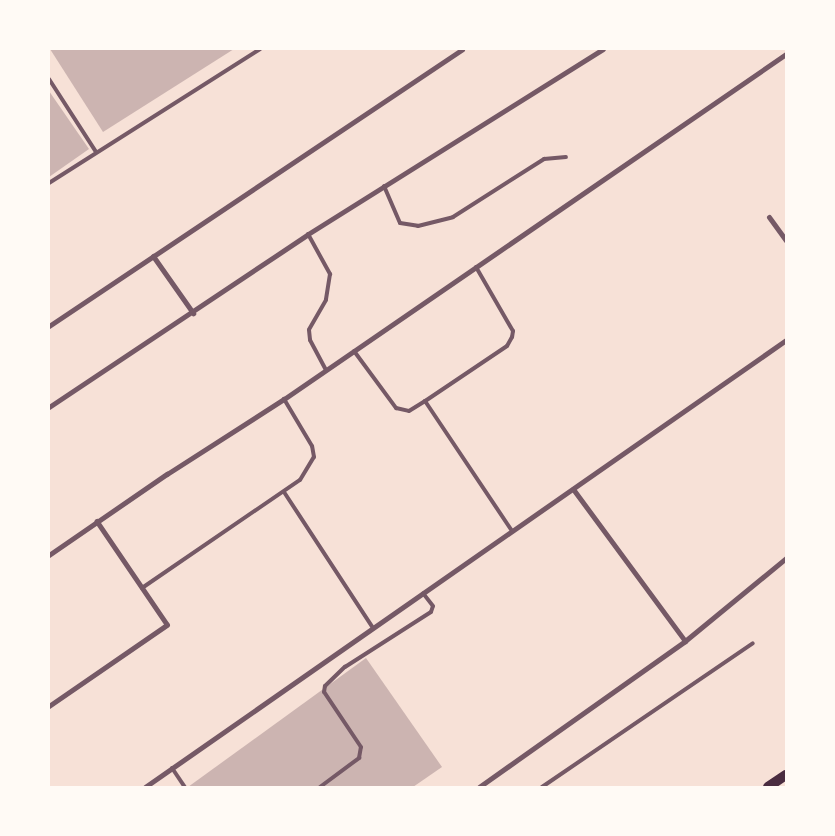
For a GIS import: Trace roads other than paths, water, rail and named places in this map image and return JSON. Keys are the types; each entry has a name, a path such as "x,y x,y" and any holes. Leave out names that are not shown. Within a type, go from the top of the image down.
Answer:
{"main road":[{"path":"768,787 786,775"}],"street":[{"path":"49,326 462,49"},
{"path":"49,407 193,313 308,234 602,49"},
{"path":"49,555 167,474 284,399 786,54"},
{"path":"769,217 786,240"},
{"path":"153,256 193,313"},
{"path":"145,787 786,340"},
{"path":"573,489 685,641"},
{"path":"49,706 167,625 97,522"},
{"path":"479,787 685,641 786,558"}],"lane":[{"path":"49,184 96,152 260,49"},
{"path":"49,79 96,152"},
{"path":"384,186 400,223 418,226 453,217 544,159 566,157"},
{"path":"308,234 330,274 326,300 309,330 310,340 326,370"},
{"path":"354,351 396,408 409,412 507,346 514,331 476,267"},
{"path":"142,588 300,480 314,457 307,433 284,399"},
{"path":"425,401 512,531"},
{"path":"284,492 374,628"},
{"path":"320,787 359,758 361,747 324,692 325,686 345,667 431,612 433,606 423,593"},
{"path":"542,787 753,643"},
{"path":"172,768 185,787"}]}
